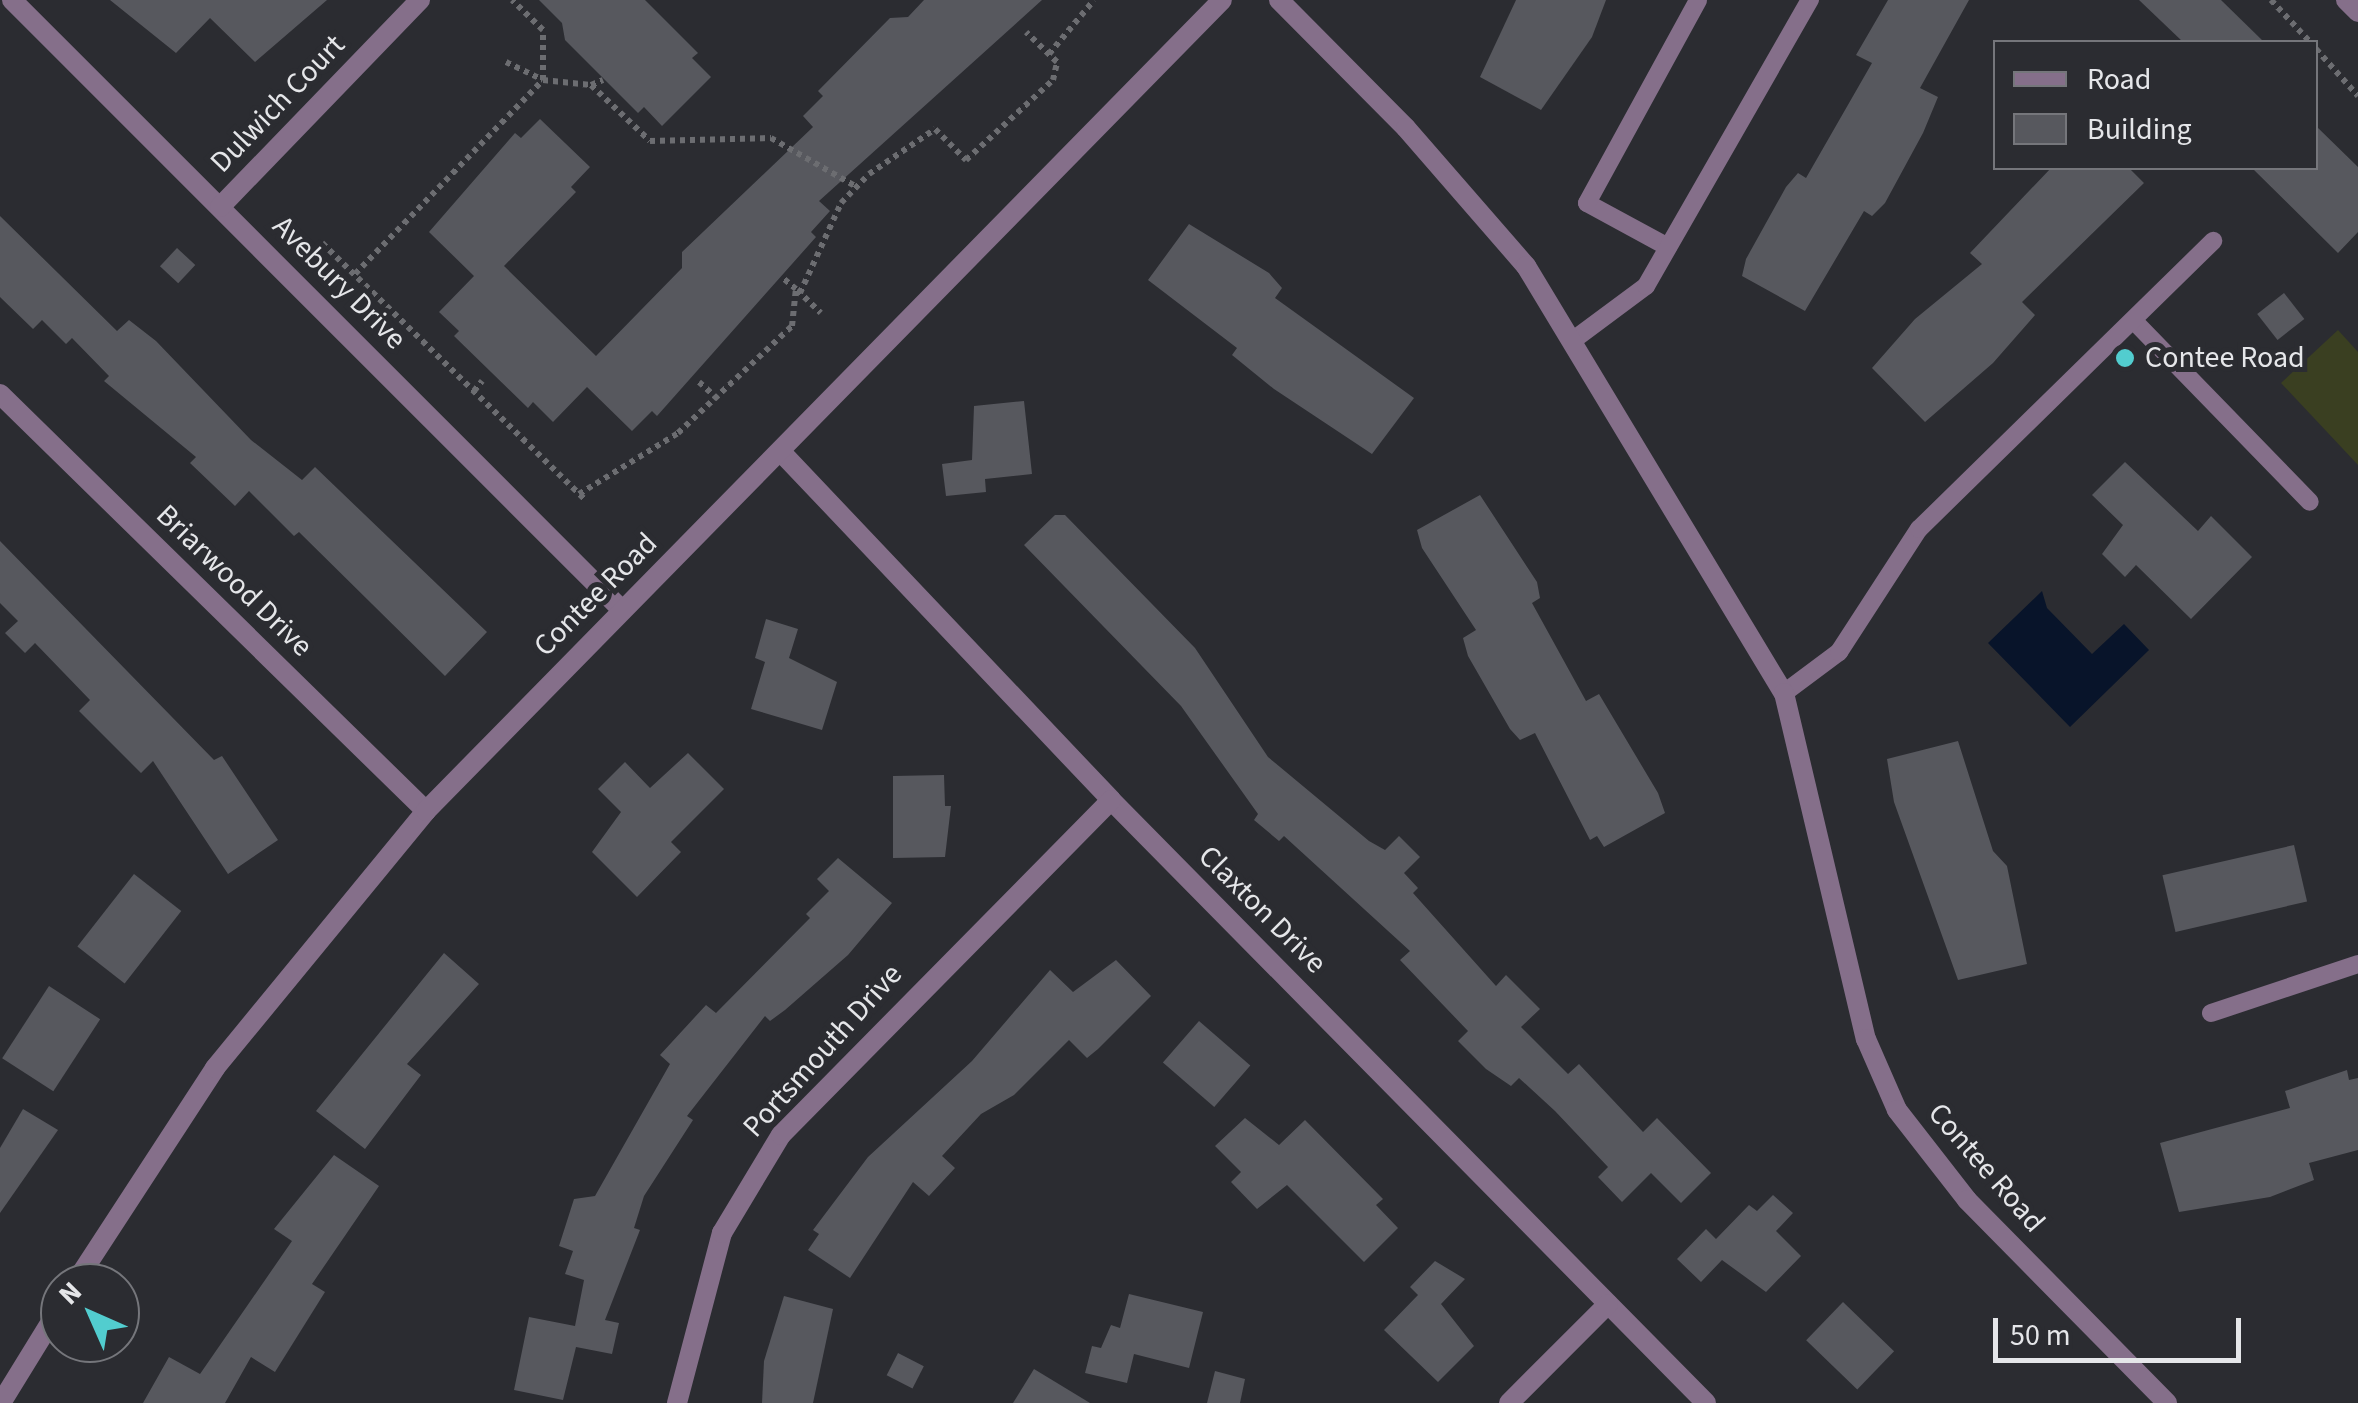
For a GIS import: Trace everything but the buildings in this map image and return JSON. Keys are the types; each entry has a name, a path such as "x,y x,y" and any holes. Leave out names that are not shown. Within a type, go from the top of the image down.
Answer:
{"street":[{"name":"Avebury Drive","path":"12,0 622,610"},
{"name":"Dulwich Court","path":"220,207 420,0"},
{"name":"Contee Road","path":"87,1263 215,1068 426,811 782,453 1222,0"},
{"name":"Contee Road","path":"1278,0 1464,192 1576,338 1784,693 1866,1039 1898,1110 1967,1200 2166,1403"},
{"path":"2346,0 2358,12"},
{"name":"Briarwood Drive","path":"0,394 426,811"},
{"name":"Claxton Drive","path":"782,453 1111,800 1706,1403"},
{"name":"Portsmouth Drive","path":"677,1403 722,1233 781,1135 1111,800"},
{"path":"1509,1403 1608,1304"},
{"path":"8,1400 40,1343"}],"lane":[{"path":"1668,248 1586,203 1698,0"},
{"path":"1576,338 1646,286 1810,0"},
{"path":"1784,693 1839,652 1919,529 2213,241"},
{"path":"2134,321 2310,502"},
{"path":"2211,1012 2358,964"}],"path":[{"path":"355,274 544,80 544,30 512,0"},
{"path":"1049,54 1094,0"},
{"path":"2271,0 2308,40"},
{"path":"579,494 718,400 792,326 798,291 841,202 857,187 935,129 966,160 1052,80 1057,62 1026,32"},
{"path":"2318,51 2358,96"},
{"path":"506,62 544,80 592,86 603,80"},
{"path":"592,86 650,141 771,138 857,187"},
{"path":"322,243 586,501"},
{"path":"784,279 820,313"},
{"path":"474,391 482,382"},
{"path":"699,382 718,400"}],"green space":[{"path":"2338,330 2358,352 2358,465 2281,383"}],"water":[{"path":"2042,591 2047,608 2092,654 2124,624 2149,650 2070,727 1988,643"}],"place":[{"name":"Contee Road","path":"2125,358"}]}
